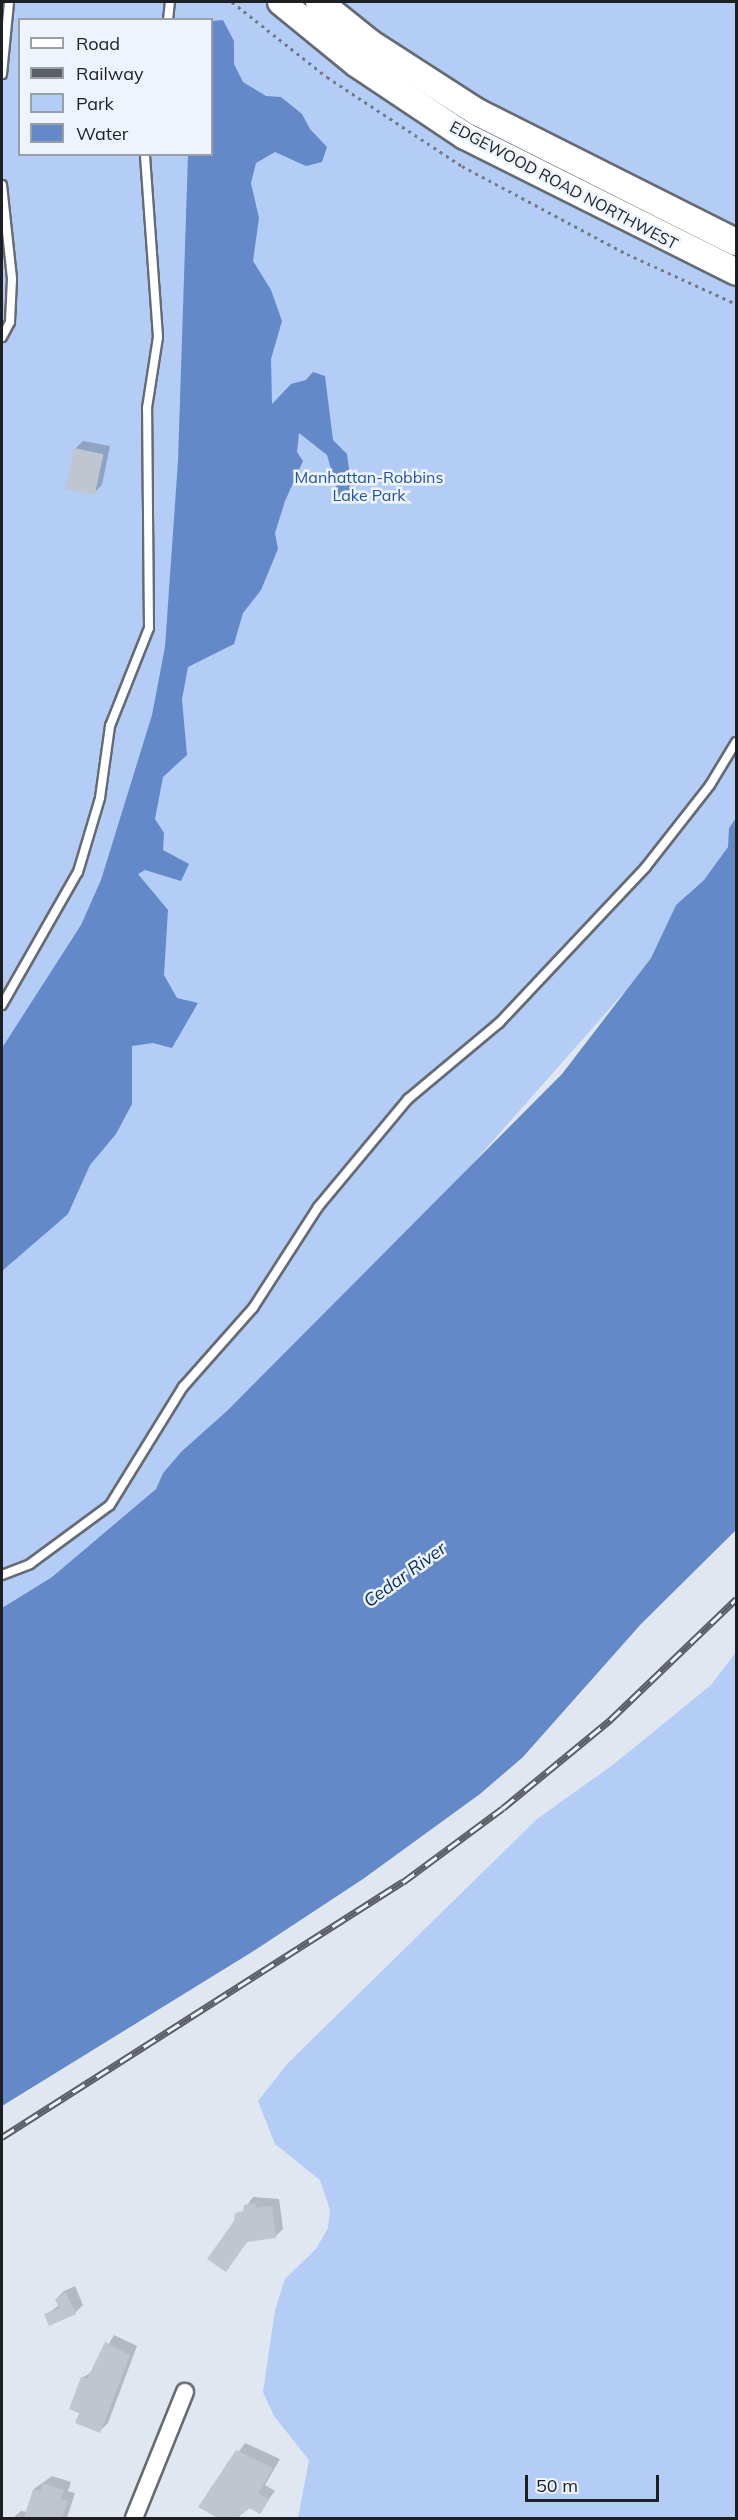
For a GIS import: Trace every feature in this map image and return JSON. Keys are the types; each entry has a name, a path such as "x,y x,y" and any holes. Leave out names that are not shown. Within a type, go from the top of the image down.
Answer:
{"main road":[{"name":"EDGEWOOD ROAD NORTHWEST","path":"281,2 357,64 465,136 736,272"},
{"name":"EDGEWOOD ROAD NORTHWEST","path":"319,2 370,43 477,112 736,242"}],"street":[{"path":"134,2518 185,2392"}],"lane":[{"path":"2,74 9,2"},
{"path":"168,18 170,2"},
{"path":"2,1005 78,872 100,798 110,726 148,628 147,408 158,337 145,156"},
{"path":"2,185 12,279 10,322 2,337"},
{"path":"2,1575 30,1564 110,1505 183,1387 253,1308 318,1207 408,1099 499,1023 645,868 736,742"}],"green space":[{"name":"Manhattan-Robbins Lake Park","path":"2,2 736,2 736,818 729,828 729,847 704,880 676,905 651,958 627,989 438,1203 199,1439 181,1452 163,1473 156,1489 52,1577 2,1608"},
{"path":"736,1652 736,2518 298,2518 309,2460 274,2416 263,2392 275,2310 285,2279 316,2249 328,2228 330,2210 320,2180 275,2144 258,2101 288,2063 537,1819 614,1764 711,1685"}],"water":[{"path":"223,20 234,41 234,64 243,82 266,96 281,97 302,114 310,129 327,147 322,162 306,166 275,152 256,163 251,183 259,218 253,261 271,290 282,321 271,359 272,404 291,384 306,380 313,372 325,376 333,440 347,454 352,491 341,503 327,455 299,433 297,452 303,461 285,501 275,533 278,549 261,590 243,613 234,644 188,667 182,699 187,755 163,777 155,819 164,833 163,850 189,864 181,881 145,870 138,874 168,910 164,975 177,998 198,1003 172,1048 153,1043 132,1046 132,1104 116,1134 90,1165 68,1214 2,1271 2,1048 81,925 101,880 152,715 165,647 178,461 188,156 213,156 213,21"},
{"name":"Cedar River","path":"736,818 736,1530 641,1624 523,1757 480,1794 363,1879 252,1952 2,2106 2,1608 52,1577 156,1489 163,1473 181,1452 228,1410 562,1074 651,958 676,905 704,880 728,847 729,828"}],"building":[{"path":"74,448 103,454 95,495 65,489"},
{"path":"255,2203 256,2208 272,2206 276,2238 247,2242 226,2272 207,2259 234,2221 235,2213 243,2211 244,2205"},
{"path":"66,2293 76,2314 49,2326 44,2314 59,2308 55,2299"},
{"path":"105,2342 130,2355 100,2433 75,2423 79,2413 69,2409 81,2377 87,2379"},
{"path":"236,2450 273,2468 258,2493 269,2500 260,2514 249,2508 236,2518 218,2518 198,2507"},
{"path":"43,2483 64,2490 61,2499 68,2501 62,2518 24,2518 33,2489 41,2491"}],"railway":[{"path":"2,2137 403,1882 503,1808 610,1720 736,1599"}]}
